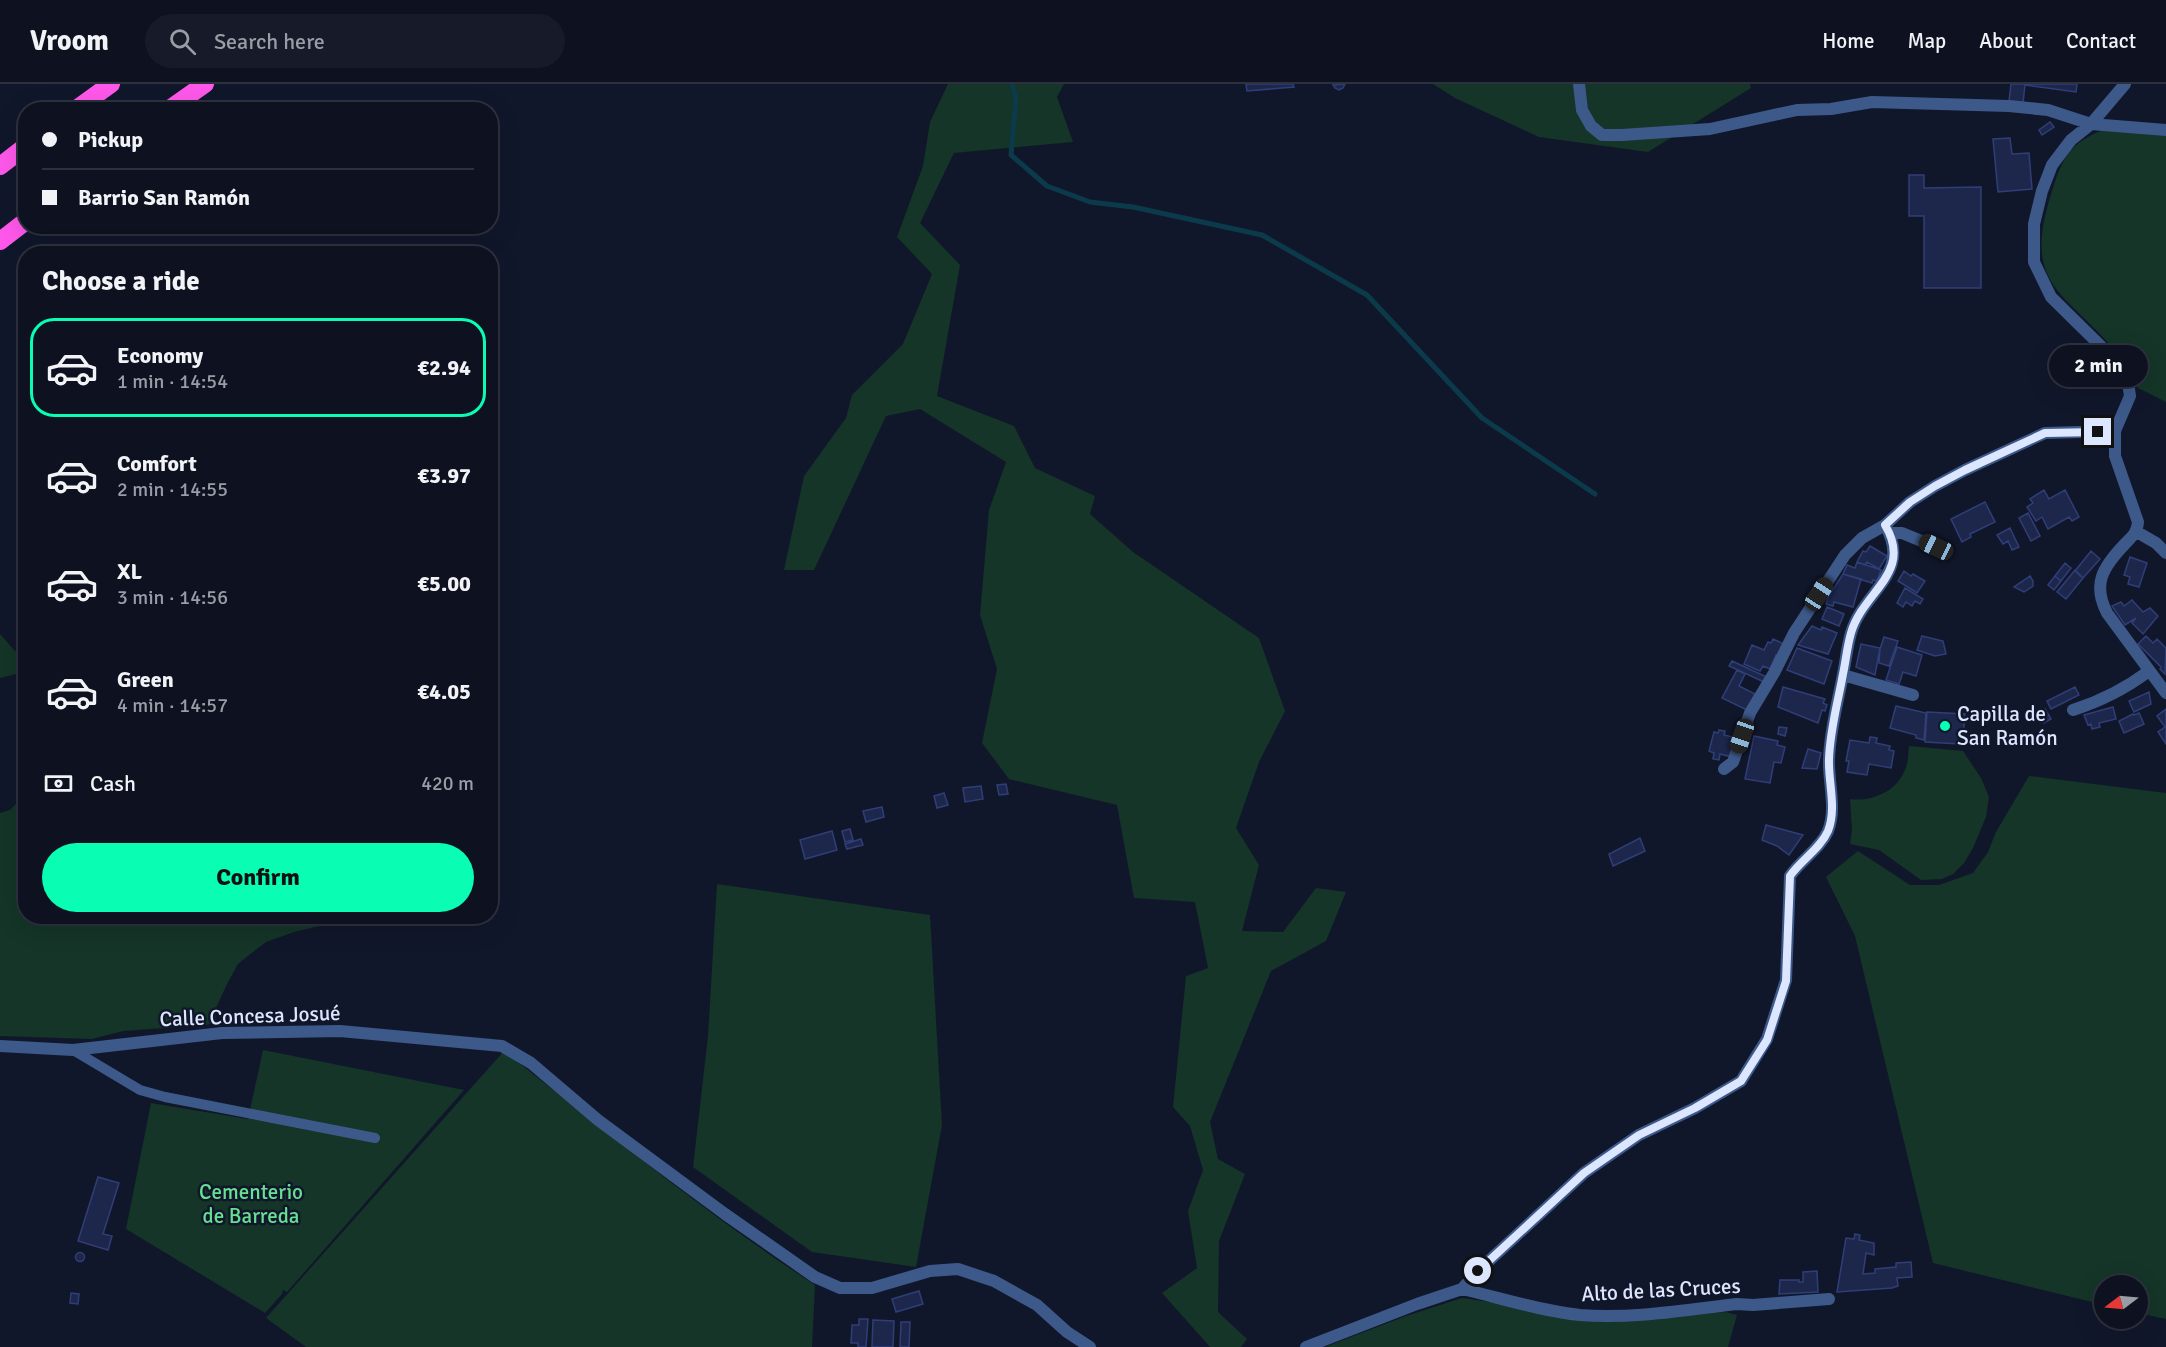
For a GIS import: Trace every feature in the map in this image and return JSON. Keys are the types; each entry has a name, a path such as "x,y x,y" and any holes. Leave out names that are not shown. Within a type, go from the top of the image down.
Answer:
{"highway":[{"path":"86,102 111,84"},
{"path":"180,102 206,84"},
{"path":"0,166 18,152"},
{"path":"0,241 18,227"}],"street":[{"path":"1579,84 1582,110 1591,126 1602,135 1710,129 1797,110 1831,109 1872,102 2018,107 2048,110 2091,124 2166,130"},
{"path":"2125,84 2091,124 2071,140 2052,165 2042,191 2034,224 2034,262 2051,297 2120,364 2128,382 2130,396 2115,431 2115,456 2138,522 2137,532 2119,550 2106,568 2100,579 2099,590 2107,613 2166,693"},
{"path":"1724,770 1733,762 1750,713 1794,633 1845,555 1862,538 1887,529 1910,502 1935,486 2045,433 2115,431"},
{"path":"1887,529 1936,547"},
{"path":"1306,1347 1462,1289 1478,1271 1584,1173 1639,1135 1695,1108 1741,1081 1767,1040 1786,981 1790,876 1797,865 1820,844 1828,830 1832,809 1829,758 1835,705 1857,616 1893,567 1894,543 1887,529"},
{"path":"2137,532 2156,543 2166,553"},
{"path":"2073,710 2106,698 2149,671"},
{"path":"1843,675 1913,695"},
{"name":"Calle Concesa Josué","path":"0,1047 73,1050 222,1033 306,1031 340,1031 502,1046 531,1063 598,1120 815,1277 840,1288 872,1287 930,1271 958,1269 994,1281 1036,1305 1090,1347"},
{"name":"Alto de las Cruces","path":"1462,1289 1579,1315 1614,1316 1737,1304 1753,1305 1829,1299"}],"lane":[{"path":"73,1050 140,1090 165,1097 375,1138"}],"green space":[{"path":"948,84 1064,84 1057,97 1073,142 954,153 920,223 960,265 937,396 1014,426 1035,468 1095,496 1090,514 1133,552 1259,638 1285,711 1259,762 1236,828 1259,865 1242,931 1283,932 1316,888 1346,892 1326,941 1271,971 1210,1122 1218,1159 1245,1174 1219,1241 1218,1312 1247,1339 1241,1347 1210,1347 1162,1293 1197,1268 1188,1211 1203,1170 1190,1126 1173,1107 1186,976 1208,968 1195,902 1134,898 1117,805 1009,779 982,743 997,669 980,615 989,510 1006,462 920,409 886,416 814,570 784,570 804,476 846,418 852,395 903,344 932,274 897,237 923,166 930,122"},
{"path":"1433,84 1750,84 1751,88 1648,152 1539,137 1455,98"},
{"path":"2106,129 2166,136 2166,402 2138,388 2128,366 2065,299 2053,284 2045,268 2042,248 2044,223 2060,169 2076,145"},
{"path":"0,634 18,652 18,698 16,674 0,678"},
{"path":"1909,746 1963,751 1981,778 1989,797 1986,817 1973,848 1964,863 1953,874 1942,879 1921,880 1879,850 1850,844 1852,830 1850,799 1865,799 1880,795 1894,786 1906,768"},
{"path":"2029,776 2166,793 2166,1319 2148,1315 2148,1275 2094,1275 2094,1303 1933,1263 1855,936 1826,877 1858,851 1910,885 1939,885 1973,873 1988,852 1996,832"},
{"path":"18,801 18,924 328,924 294,932 266,942 238,964 215,1010 216,1021 207,1025 123,1031 92,1039 0,1036 0,813 10,810"},
{"path":"717,884 930,915 942,1125 916,1267 812,1252 693,1167 708,1036"},
{"name":"Cementerio de Barreda","path":"263,1050 464,1090 287,1292 283,1290 265,1313 126,1229 151,1103 248,1119"},
{"path":"504,1051 696,1201 815,1285 812,1347 306,1347 266,1318"},
{"path":"1462,1298 1627,1321 1725,1312 1737,1315 1728,1347 1325,1347 1406,1316"}],"building":[{"path":"1246,84 1293,84 1294,87 1247,91"},
{"path":"1345,84 1339,90 1333,85"},
{"path":"2011,84 2077,84 2076,92 2025,85 2023,103 2009,101"},
{"path":"2050,122 2054,127 2042,135 2039,130"},
{"path":"2010,138 2012,154 2029,153 2032,189 1998,192 1993,139"},
{"path":"1909,175 1924,175 1924,188 1981,187 1981,288 1924,288 1924,216 1909,216"},
{"path":"2085,375 2086,382 2074,383 2073,377"},
{"path":"2044,490 2049,499 2065,490 2079,517 2072,521 2069,517 2048,529 2042,517 2036,521 2027,507 2033,503 2030,499"},
{"path":"1985,502 1995,522 1970,534 1971,537 1962,542 1951,519"},
{"path":"2028,513 2040,536 2031,541 2019,518"},
{"path":"2010,528 2019,547 2012,550 2008,541 2003,544 1997,535"},
{"path":"1870,546 1887,556 1879,569 1867,562 1865,565 1857,562 1863,551 1866,552"},
{"path":"2091,551 2100,559 2083,578 2075,571"},
{"path":"2130,557 2147,563 2139,587 2128,584 2130,577 2124,575"},
{"path":"1857,562 1881,570 1877,581 1873,580 1872,583 1843,574 1847,565 1855,568"},
{"path":"2065,563 2071,568 2061,581 2055,576"},
{"path":"2075,570 2083,578 2066,599 2057,592"},
{"path":"1904,571 1925,581 1917,593 1898,581"},
{"path":"1843,574 1861,579 1853,607 1834,602 1833,606 1826,604 1828,597"},
{"path":"2030,576 2033,586 2024,592 2014,587"},
{"path":"2055,576 2061,581 2054,590 2048,585"},
{"path":"1905,588 1923,599 1920,604 1915,601 1912,606 1906,602 1903,607 1897,603"},
{"path":"2132,600 2143,612 2150,608 2158,616 2143,634 2132,623 2136,618 2125,625 2112,606 2121,602 2124,606"},
{"path":"1827,607 1844,614 1839,626 1822,619"},
{"path":"1812,626 1837,633 1828,654 1798,645"},
{"path":"1922,636 1943,641 1946,654 1935,656 1917,650"},
{"path":"2146,636 2153,643 2157,639 2166,648 2165,674 2138,644"},
{"path":"1884,637 1898,641 1889,666 1879,663"},
{"path":"1773,639 1784,644 1770,669 1763,666 1760,671 1744,664 1752,645 1764,650 1768,642 1771,643"},
{"path":"1861,644 1880,648 1875,675 1856,667"},
{"path":"1897,647 1922,655 1916,676 1903,672 1899,684 1886,680"},
{"path":"1797,648 1832,661 1824,684 1787,670"},
{"path":"1732,661 1767,677 1764,682 1729,666"},
{"path":"1737,670 1745,674 1739,686 1755,694 1747,710 1722,698"},
{"path":"1783,687 1825,699 1823,703 1827,705 1825,711 1822,710 1818,723 1778,707"},
{"path":"2075,687 2079,695 2051,709 2047,701"},
{"path":"2149,692 2151,704 2134,712 2129,701"},
{"path":"1896,706 1926,713 1924,740 1916,738 1916,735 1890,728"},
{"path":"2113,707 2116,719 2099,723 2100,727 2092,729 2091,724 2088,725 2084,715"},
{"path":"2045,709 2051,719 2044,723 2038,714"},
{"path":"2166,709 2166,744 2158,732 2165,727 2157,716"},
{"name":"Capilla de San Ramón","path":"1927,712 1965,714 1963,738 1960,744 1925,742"},
{"path":"2139,713 2144,724 2124,733 2119,721"},
{"path":"1779,727 1787,728 1785,736 1778,734"},
{"path":"1719,730 1725,731 1724,735 1737,738 1732,757 1720,754 1719,760 1713,759 1714,753 1709,751 1714,732 1718,733"},
{"path":"1754,736 1778,741 1777,745 1785,747 1781,763 1774,762 1770,783 1745,779"},
{"path":"1870,737 1877,738 1876,743 1890,746 1889,750 1894,751 1891,768 1869,764 1867,775 1847,772 1849,761 1846,761 1850,740 1869,743"},
{"path":"1808,749 1821,753 1817,769 1802,768"},
{"path":"1006,784 1008,794 999,795 997,785"},
{"path":"981,786 983,799 965,802 963,788"},
{"path":"944,793 948,805 937,808 934,796"},
{"path":"882,807 884,817 866,822 863,811"},
{"path":"1766,825 1803,835 1789,855 1777,846 1762,840"},
{"path":"850,829 853,840 845,842 842,831"},
{"path":"832,831 837,850 805,859 800,840"},
{"path":"1640,838 1645,851 1613,866 1609,854"},
{"path":"861,839 863,845 847,849 845,844"},
{"path":"98,1177 119,1183 103,1234 112,1236 108,1250 78,1241"},
{"path":"1855,1234 1860,1235 1859,1240 1874,1243 1874,1255 1866,1253 1863,1274 1875,1273 1875,1269 1896,1267 1896,1263 1911,1262 1912,1277 1897,1278 1898,1286 1892,1288 1837,1292 1846,1238 1854,1239"},
{"path":"80,1252 85,1257 80,1262 75,1257"},
{"path":"1817,1271 1818,1292 1779,1294 1780,1280 1803,1282 1803,1272"},
{"path":"919,1291 923,1304 896,1312 892,1299"},
{"path":"71,1293 79,1294 78,1304 70,1303"},
{"path":"859,1319 868,1319 866,1347 858,1347 858,1343 851,1343 852,1325 859,1325"},
{"path":"873,1320 894,1321 893,1347 872,1347"},
{"path":"901,1322 910,1322 909,1347 900,1347"}],"waterway":[{"path":"1012,84 1016,98 1011,155 1047,186 1090,202 1133,207 1262,235 1367,295 1482,418 1595,494"}],"place":[{"name":"Capilla de San Ramón","path":"1945,726"}],"route":[{"path":"1478,1271 1584,1173 1639,1135 1695,1108 1741,1081 1767,1040 1786,981 1790,876 1797,865 1820,844 1828,830 1832,809 1829,785 1831,738 1835,705 1851,630 1857,616 1893,567 1894,543 1885,525 1897,512 1935,486 2045,433 2098,432"}]}
